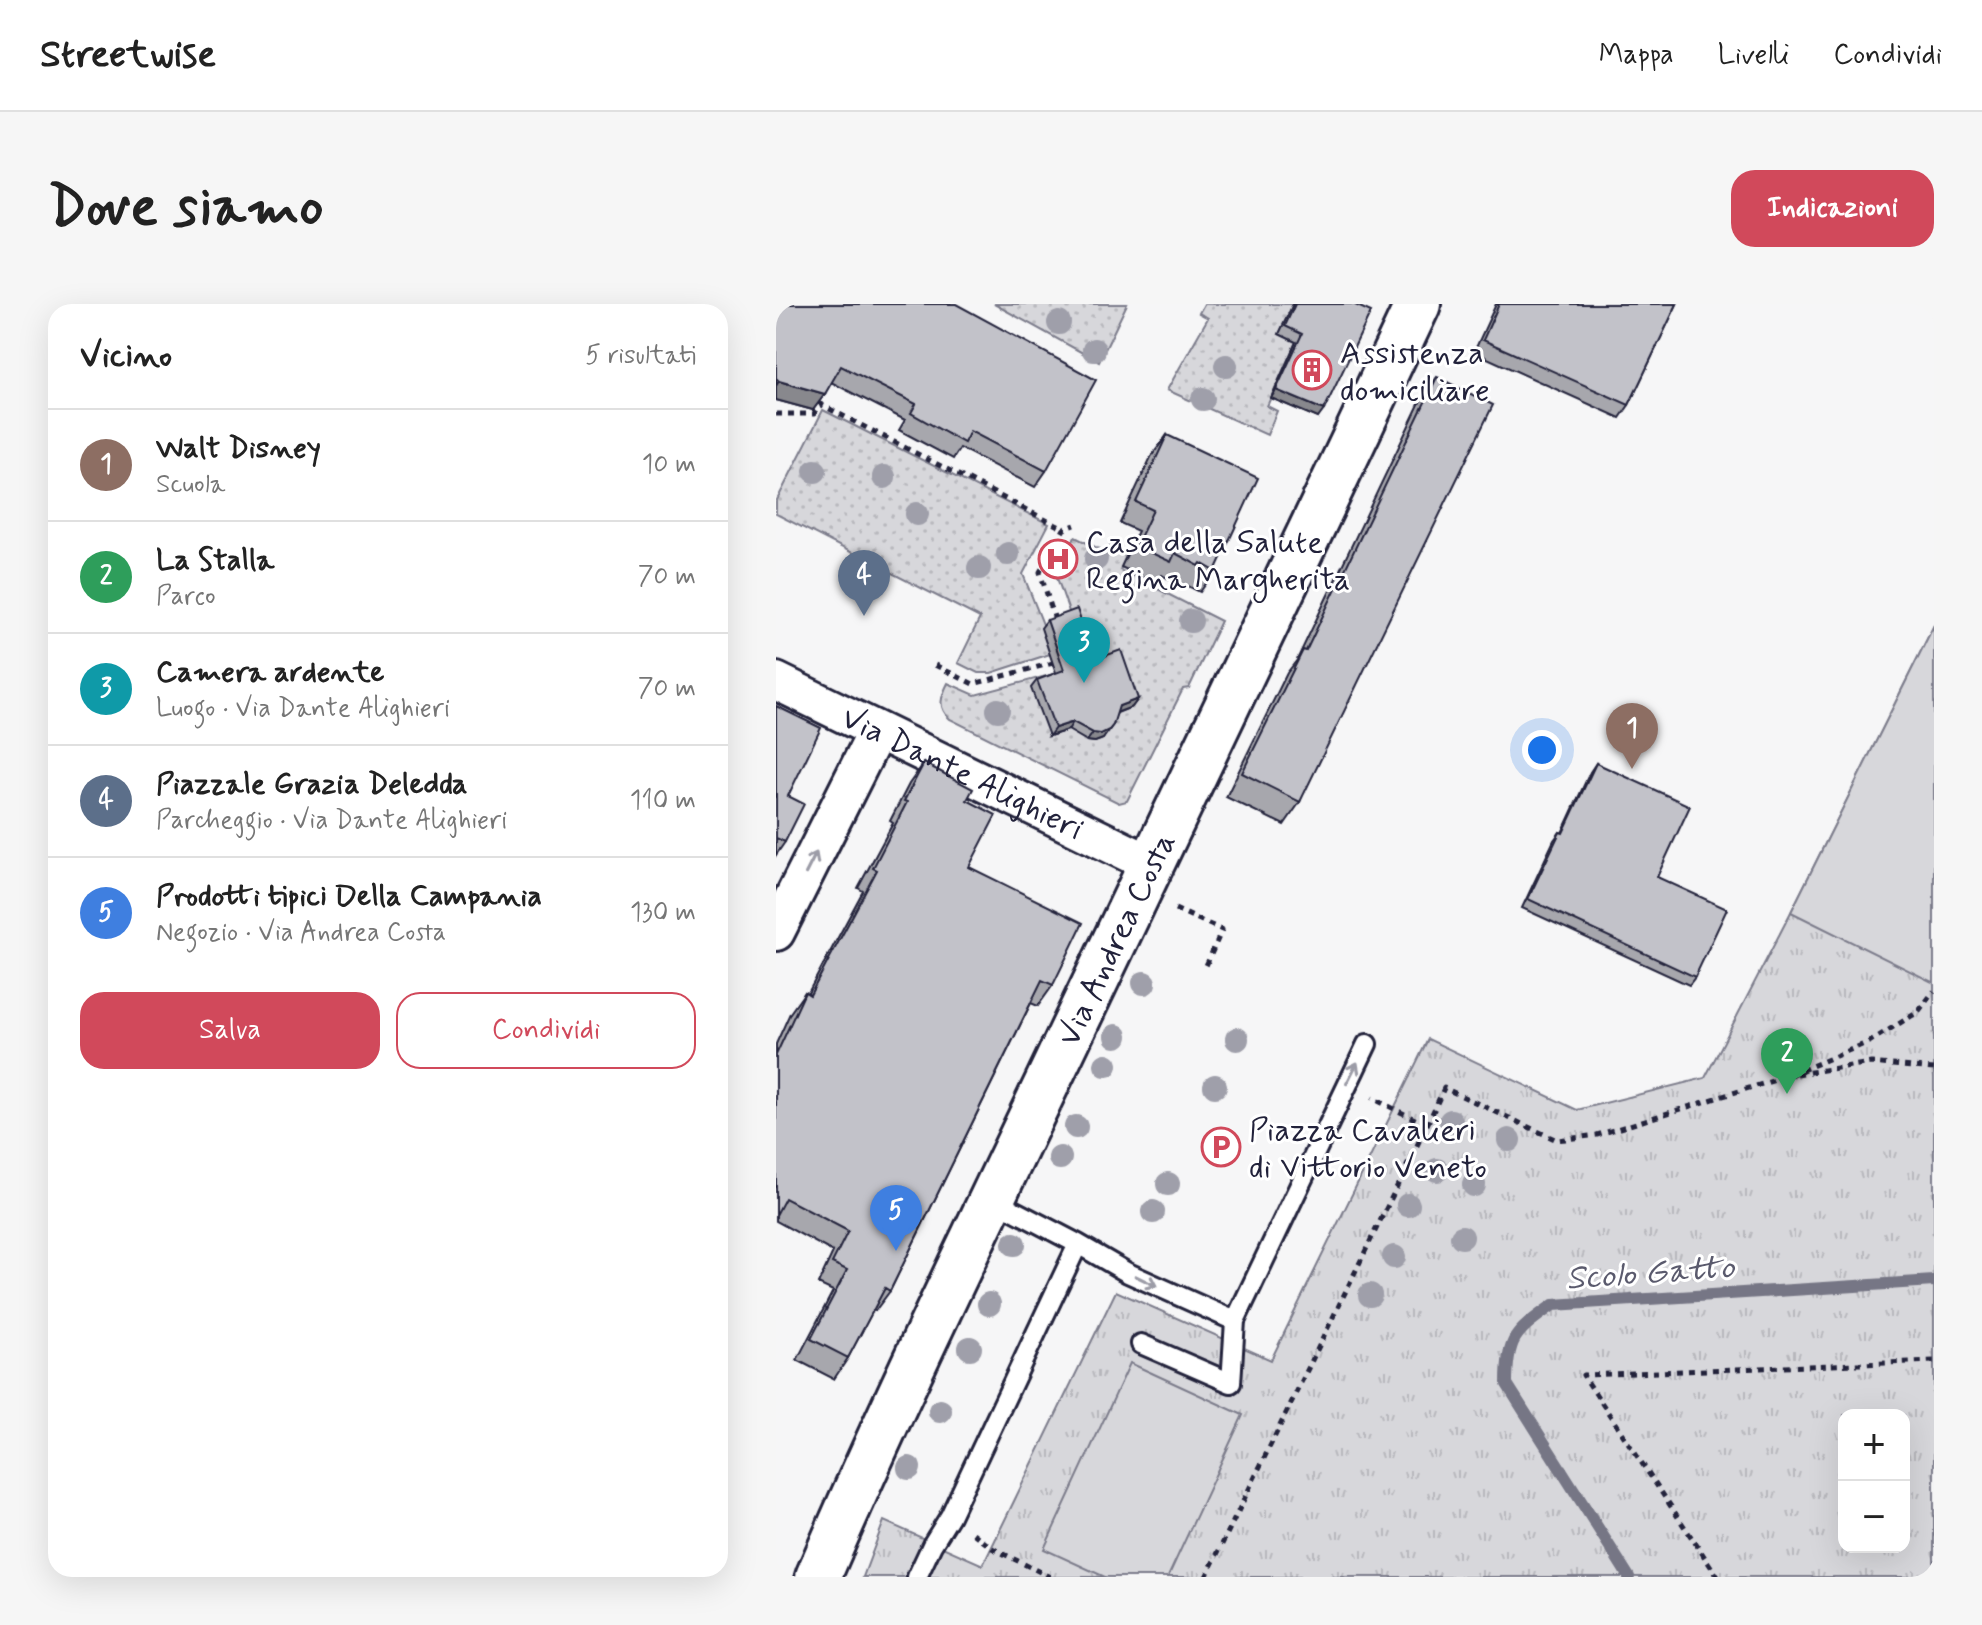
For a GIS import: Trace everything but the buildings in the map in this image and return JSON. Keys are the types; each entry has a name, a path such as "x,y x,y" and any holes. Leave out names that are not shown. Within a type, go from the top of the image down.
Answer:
{"main road":[{"name":"Via Andrea Costa","path":"818,1577 861,1476 1144,878 1266,630 1418,304"}],"street":[{"name":"Via Dante Alighieri","path":"776,681 877,731 1144,878"},
{"path":"776,932 877,731"}],"lane":[{"path":"1141,1344 1231,1383 1235,1321 1367,1044"},
{"path":"992,1199 1128,1273 1235,1321"},
{"path":"917,1577 950,1516 1078,1244"}],"path":[{"path":"776,414 814,414 820,404 1064,529"},
{"path":"1056,623 1040,572 1064,529 1075,525"},
{"path":"935,665 973,684 1053,663"},
{"path":"1144,878 1222,930 1204,970"},
{"path":"1206,1577 1444,1088 1557,1140 1597,1135 1788,1076 1869,1042 1918,1012 1934,991"},
{"path":"1788,1076 1871,1063 1934,1069"},
{"path":"1346,1085 1427,1125"},
{"path":"1718,1577 1583,1375 1934,1361"},
{"path":"950,1516 992,1548 1050,1577"}],"green space":[{"path":"994,304 1127,304 1099,362"},
{"path":"1204,304 1293,304 1279,334 1296,342 1267,406 1277,411 1267,435 1167,390 1208,318 1199,313"},
{"path":"823,410 1049,524 1023,574 1044,627 1050,654 991,673 978,673 958,663 980,618 776,514 776,502"},
{"path":"1075,537 1107,553 1110,546 1127,555 1120,570 1221,621 1189,688 1183,689 1127,801 1119,803 950,719 942,706 948,683 975,695 1057,673 1050,736 1076,727 1089,668 1056,575"},
{"path":"1934,625 1934,1577 863,1577 884,1521 983,1565 1116,1291 1271,1360 1428,1039 1577,1110 1705,1078"},
{"path":"1934,625 1934,983 1791,912"},
{"path":"1130,1363 1243,1415 1168,1577 1105,1577 1044,1549"}],"waterway":[{"name":"Scolo Gatto","path":"1629,1577 1507,1384 1509,1355 1522,1329 1553,1305 1934,1281"}],"place":[{"name":"Assistenza domiciliare","path":"1312,370"},
{"name":"Casa della Salute Regina Margherita","path":"1058,559"},
{"name":"Piazzale Grazia Deledda","path":"864,616"},
{"name":"Camera ardente","path":"1084,683"},
{"name":"Walt Disney","path":"1632,769"},
{"name":"La Stalla","path":"1787,1094"},
{"name":"Piazza Cavalieri di Vittorio Veneto","path":"1221,1147"},
{"name":"Prodotti tipici Della Campania","path":"896,1251"}]}
